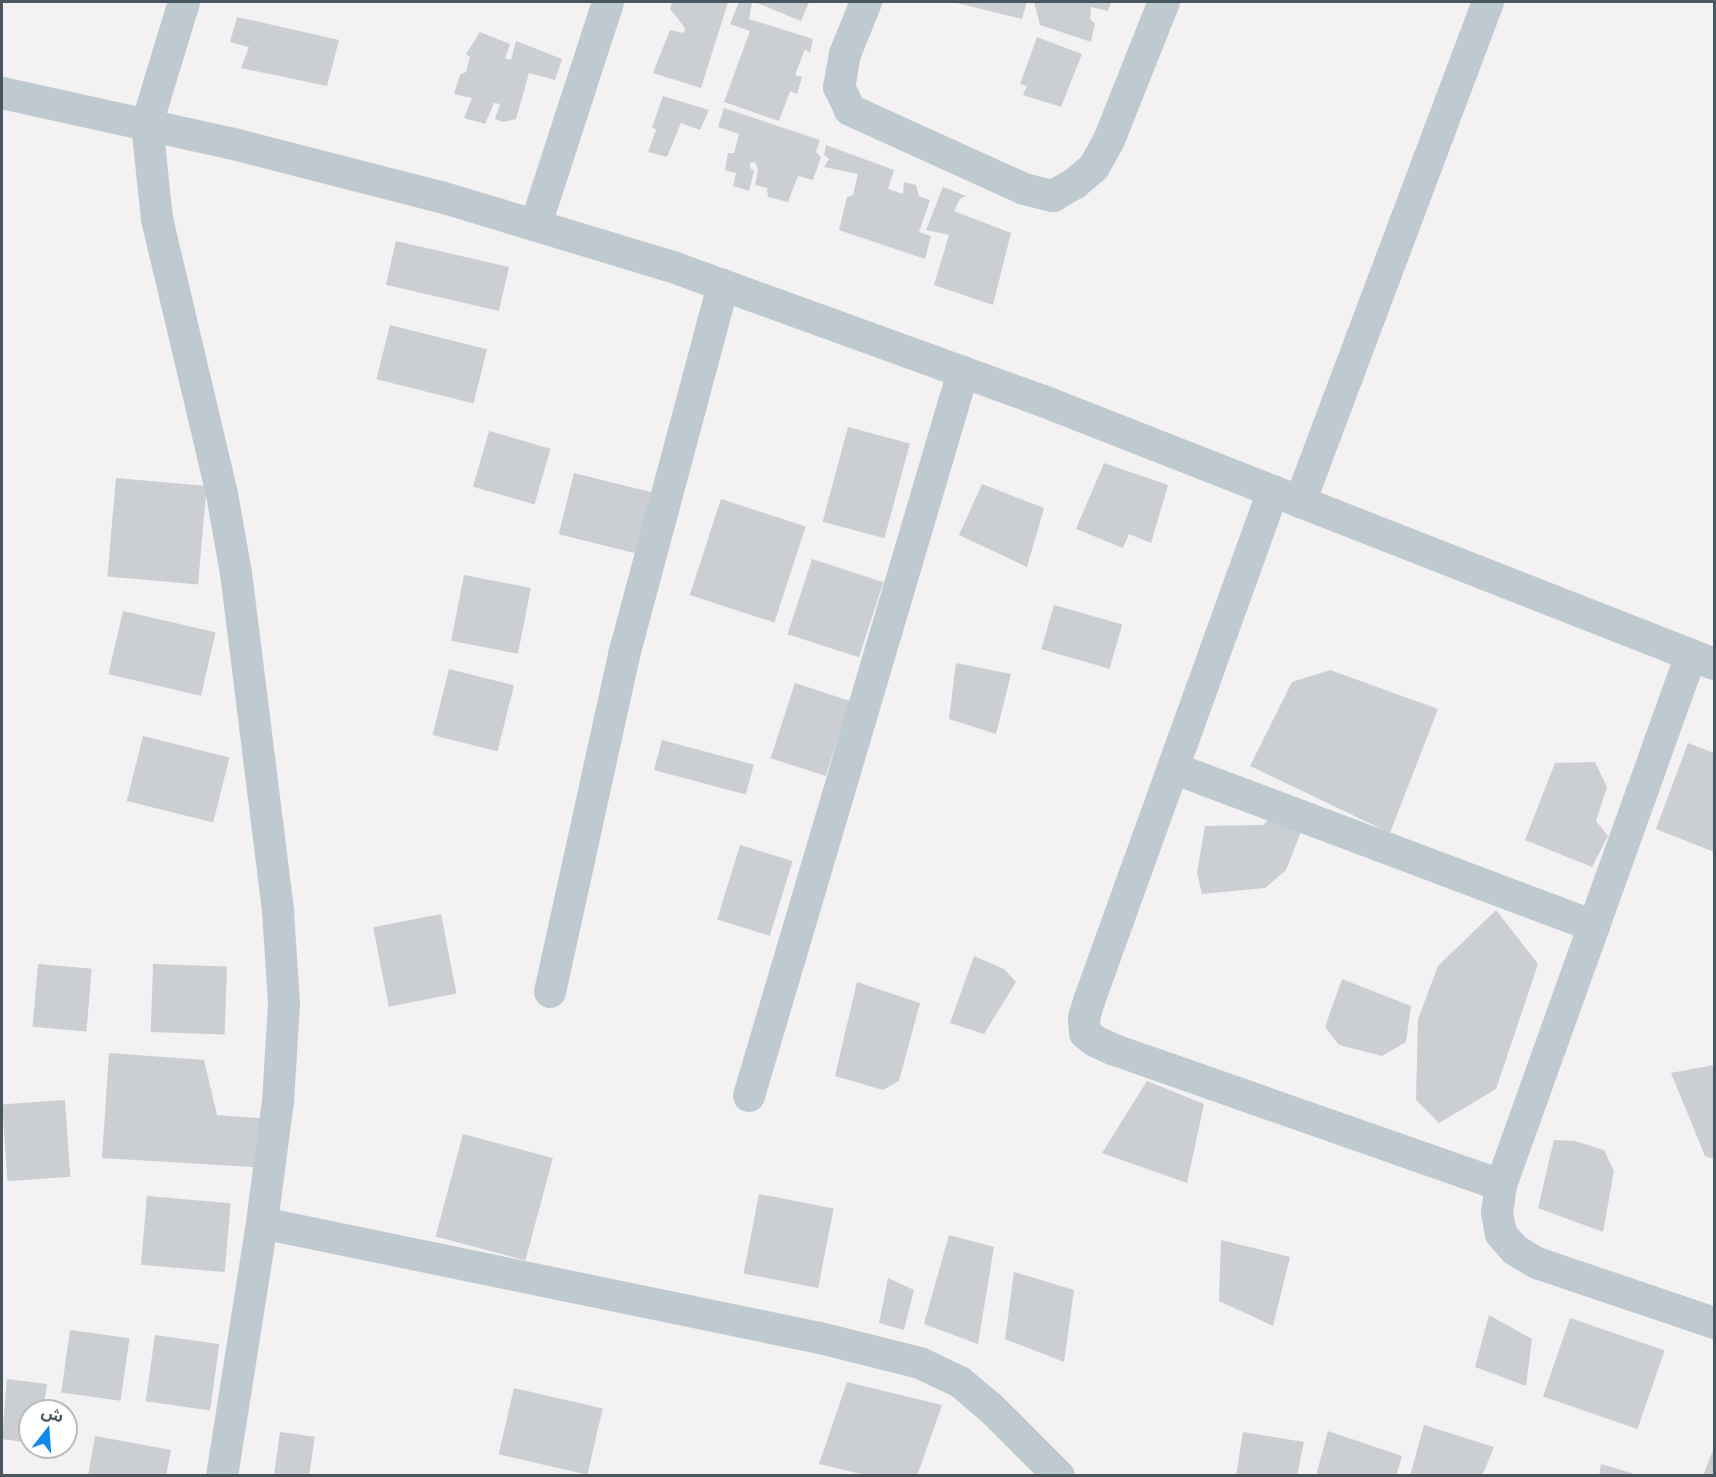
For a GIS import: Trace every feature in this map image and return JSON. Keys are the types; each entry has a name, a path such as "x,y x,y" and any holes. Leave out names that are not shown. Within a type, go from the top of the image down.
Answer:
{"street":[{"path":"184,2 147,124 157,219 222,494 236,573 278,911 284,1004 278,1101 262,1224 222,1476"},
{"path":"536,224 608,2"},
{"path":"866,2 845,54 839,87 850,110 1024,189 1053,196 1074,184 1094,167 1109,140 1164,2"},
{"path":"1488,2 1287,496 1173,768 1084,1018 1085,1033 1112,1049 1501,1185"},
{"path":"2,93 240,146 536,224 723,285 963,372 1703,659 1594,926 1501,1185 1497,1213 1501,1234 1515,1250 1538,1263 1714,1323"},
{"path":"550,992 624,655 723,285"},
{"path":"749,1096 963,372"},
{"path":"1173,768 1594,926"},
{"path":"262,1224 819,1338 920,1363 960,1382 975,1394 1059,1476"}],"building":[{"path":"672,2 728,2 701,88 653,73 670,30 684,33 685,28 670,9"},
{"path":"739,2 752,2 749,19 813,39 810,53 805,49 795,75 802,77 797,94 790,91 779,121 724,102 750,31 730,24"},
{"path":"755,2 809,2 801,21"},
{"path":"953,2 1027,2 1022,19"},
{"path":"1034,2 1111,2 1108,11 1091,7 1090,19 1095,24 1091,42 1040,25"},
{"path":"237,17 339,40 327,86 241,68 249,47 230,42"},
{"path":"480,32 510,44 505,58 511,60 516,41 562,59 555,80 529,73 516,119 503,122 495,119 500,104 494,103 485,124 464,118 472,98 454,94 460,75 466,72 470,57 466,54"},
{"path":"1037,37 1082,54 1061,107 1023,95 1027,86 1020,84"},
{"path":"663,96 709,110 700,130 681,123 667,157 648,152 656,130 652,127"},
{"path":"724,108 820,140 816,152 821,157 813,180 798,176 788,202 768,197 767,188 755,185 758,170 755,162 750,163 750,168 754,171 749,191 733,186 736,173 725,170 728,153 734,153 739,134 718,127"},
{"path":"826,145 894,170 888,189 903,194 904,182 916,185 919,196 930,200 919,232 931,236 925,259 839,230 847,197 853,195 858,174 824,167 829,159 824,155"},
{"path":"943,187 966,196 960,199 954,211 1011,233 993,305 934,285 949,235 926,230"},
{"path":"396,241 509,267 499,311 386,285"},
{"path":"390,325 487,349 473,404 376,379"},
{"path":"848,427 910,444 884,538 823,522"},
{"path":"489,431 551,449 535,504 473,487"},
{"path":"1104,463 1168,485 1151,543 1129,534 1123,548 1076,529"},
{"path":"574,473 653,493 637,554 559,534"},
{"path":"116,478 207,486 198,585 107,577"},
{"path":"982,484 1044,508 1027,567 959,535"},
{"path":"721,499 806,527 774,623 690,595"},
{"path":"812,559 883,582 859,657 788,634"},
{"path":"464,575 531,588 518,654 451,641"},
{"path":"1054,605 1122,625 1110,669 1041,649"},
{"path":"123,611 216,632 201,696 108,674"},
{"path":"956,663 1011,674 996,734 949,719"},
{"path":"449,669 514,685 498,751 433,735"},
{"path":"1330,670 1438,709 1390,833 1250,766 1292,682"},
{"path":"795,683 850,701 826,776 771,758"},
{"path":"143,736 229,758 213,823 127,801"},
{"path":"662,740 754,765 746,795 654,770"},
{"path":"1688,743 1714,753 1714,852 1656,829"},
{"path":"1595,762 1607,787 1596,821 1608,836 1592,867 1525,840 1555,763"},
{"path":"1274,814 1304,824 1286,870 1265,888 1202,894 1197,873 1205,826 1263,825"},
{"path":"740,845 793,861 770,936 717,920"},
{"path":"1496,910 1538,964 1496,1089 1439,1123 1416,1100 1418,1019 1438,966"},
{"path":"441,914 456,994 389,1007 373,927"},
{"path":"974,956 1004,969 1016,982 984,1034 950,1023"},
{"path":"38,964 92,969 86,1031 33,1027"},
{"path":"153,964 227,967 225,1035 151,1032"},
{"path":"1342,979 1411,1006 1406,1042 1382,1056 1339,1045 1325,1027"},
{"path":"857,982 920,1003 899,1081 883,1090 835,1076"},
{"path":"109,1053 204,1060 217,1115 271,1119 268,1168 102,1158"},
{"path":"1714,1065 1714,1159 1705,1156 1671,1073"},
{"path":"1147,1081 1204,1104 1187,1183 1102,1153"},
{"path":"65,1100 70,1177 8,1181 2,1104"},
{"path":"463,1134 553,1158 525,1260 436,1236"},
{"path":"1554,1140 1575,1141 1604,1150 1614,1171 1603,1232 1538,1208"},
{"path":"759,1194 834,1209 818,1288 744,1274"},
{"path":"147,1196 231,1203 225,1272 141,1265"},
{"path":"949,1235 994,1247 978,1344 924,1324"},
{"path":"1221,1240 1290,1257 1273,1326 1219,1301"},
{"path":"1014,1272 1074,1290 1064,1362 1005,1339"},
{"path":"888,1278 914,1290 904,1330 879,1323"},
{"path":"1489,1315 1532,1339 1526,1386 1475,1367"},
{"path":"1570,1318 1665,1351 1638,1429 1543,1396"},
{"path":"70,1330 129,1338 121,1401 61,1392"},
{"path":"155,1335 219,1344 210,1410 146,1401"},
{"path":"7,1379 47,1384 45,1399 18,1399 18,1441 2,1439"},
{"path":"847,1382 942,1405 917,1476 869,1476 819,1464"},
{"path":"514,1388 603,1408 587,1475 499,1454"},
{"path":"1424,1425 1494,1447 1482,1476 1410,1476"},
{"path":"1328,1431 1402,1456 1396,1476 1316,1476"},
{"path":"280,1432 315,1437 309,1476 274,1476"},
{"path":"1243,1432 1304,1442 1297,1476 1236,1476"},
{"path":"95,1436 171,1450 166,1476 88,1476"},
{"path":"1714,1447 1714,1476 1703,1476"},
{"path":"1601,1464 1638,1475 1638,1476 1599,1476"}]}
